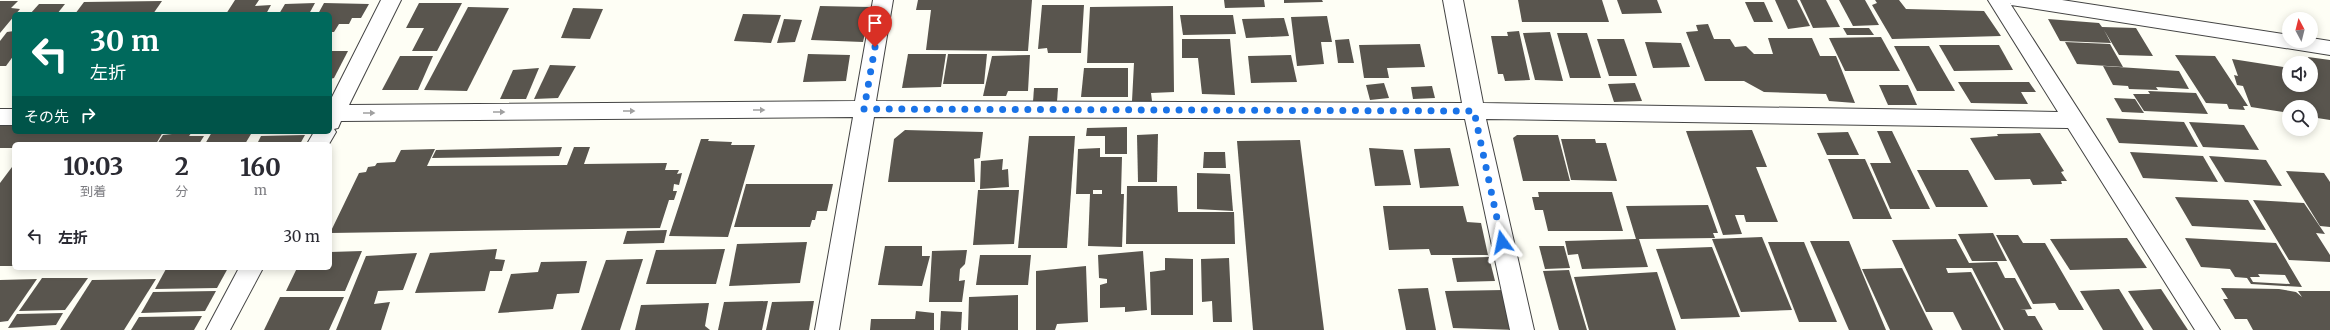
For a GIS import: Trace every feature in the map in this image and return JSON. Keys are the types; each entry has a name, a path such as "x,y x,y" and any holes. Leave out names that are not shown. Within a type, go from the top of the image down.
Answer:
{"street":[{"path":"391,0 332,116 864,109 1474,111 2074,120"},
{"path":"827,330 883,0"},
{"path":"1453,0 1474,111 1522,330"},
{"path":"1998,0 2208,330"},
{"path":"2018,0 2330,48"},
{"path":"0,117 12,117"},
{"path":"218,330 250,270"}],"building":[{"path":"235,0 259,0 255,6 271,5 267,12 227,12"},
{"path":"918,0 1032,0 1028,51 926,50 931,10 916,10"},
{"path":"1224,0 1264,0 1265,7 1225,8"},
{"path":"1284,0 1322,0 1323,2 1284,3"},
{"path":"1518,0 1602,0 1609,22 1522,22"},
{"path":"1617,0 1657,0 1662,13 1622,14"},
{"path":"1775,0 1797,0 1810,26 1788,29"},
{"path":"1800,0 1826,0 1840,27 1813,28"},
{"path":"1839,0 1865,0 1879,25 1853,26"},
{"path":"1875,0 1899,0 1906,9 1984,11 2001,36 1892,39 1872,5 1877,3"},
{"path":"0,1 18,1 11,8 20,9 18,12 12,12 12,19 0,33"},
{"path":"162,1 154,12 76,12 84,2"},
{"path":"1745,2 1764,2 1773,22 1754,22"},
{"path":"315,3 310,12 280,12 285,4"},
{"path":"324,3 369,4 361,18 352,18 349,24 339,24 334,32 332,32 332,12 319,12"},
{"path":"419,3 462,3 437,51 412,51 424,28 406,28"},
{"path":"39,4 65,4 59,12 32,12"},
{"path":"1042,5 1084,5 1081,53 1048,53 1047,48 1038,49"},
{"path":"820,6 871,7 863,42 811,40"},
{"path":"1173,6 1174,92 1151,93 1152,101 1132,101 1134,63 1087,63 1090,7"},
{"path":"468,7 509,8 467,91 424,90"},
{"path":"573,8 603,9 590,39 561,38"},
{"path":"743,14 781,15 771,43 734,41"},
{"path":"1180,15 1233,15 1236,34 1183,35"},
{"path":"1327,16 1332,42 1321,42 1324,64 1297,66 1291,17"},
{"path":"1284,18 1289,36 1246,38 1242,19"},
{"path":"784,19 802,20 795,42 777,43"},
{"path":"2048,19 2099,23 2102,27 2136,28 2153,56 2119,55 2104,30 2111,43 2060,41"},
{"path":"1708,24 1714,39 1730,39 1735,47 1746,46 1754,54 1773,54 1768,38 1812,38 1820,56 1836,56 1855,103 1829,101 1826,94 1764,92 1744,81 1705,81 1686,32 1698,31 1696,25"},
{"path":"1843,28 1869,28 1874,35 1847,35"},
{"path":"12,31 12,58 6,66 0,66 0,41 7,32"},
{"path":"1519,31 1530,80 1505,81 1503,74 1498,74 1491,36 1508,36 1507,32"},
{"path":"1550,32 1563,81 1535,80 1523,33"},
{"path":"1557,33 1587,33 1601,78 1570,78"},
{"path":"1881,37 1900,71 1845,71 1829,38"},
{"path":"1182,39 1230,39 1235,95 1202,94 1198,58 1182,58"},
{"path":"1349,39 1354,63 1338,63 1335,40"},
{"path":"1597,39 1624,39 1637,76 1609,76"},
{"path":"1645,42 1681,43 1690,67 1653,68"},
{"path":"2065,42 2110,44 2123,67 2077,64"},
{"path":"1420,44 1425,67 1387,68 1389,78 1364,78 1359,45"},
{"path":"1939,45 1999,45 2013,70 1954,71"},
{"path":"1894,46 1929,46 1955,91 1917,91"},
{"path":"332,51 348,51 334,78 332,78"},
{"path":"808,54 850,55 846,81 803,82"},
{"path":"908,54 946,54 941,87 902,88"},
{"path":"948,54 987,54 984,84 943,84"},
{"path":"1030,55 1028,91 1008,91 1006,96 983,96 992,56"},
{"path":"1291,55 1297,82 1251,83 1248,56"},
{"path":"2175,55 2215,56 2248,106 2243,106 2245,110 2229,109 2227,104 2206,103"},
{"path":"400,56 433,56 418,90 382,90"},
{"path":"2318,58 2330,60 2330,120 2318,118 2318,100 2282,100 2282,112 2251,107 2243,86 2237,85 2234,75 2238,76 2232,59 2282,67 2282,92 2318,92"},
{"path":"550,65 576,66 558,98 534,99"},
{"path":"2103,66 2179,71 2189,89 2156,87 2158,90 2129,89 2128,86 2113,85"},
{"path":"539,68 526,99 500,99 513,70"},
{"path":"1084,68 1128,68 1128,97 1081,97"},
{"path":"1958,82 2029,82 2036,92 2021,92 2028,104 1971,103"},
{"path":"1384,83 1389,98 1370,100 1366,85"},
{"path":"1635,83 1642,101 1614,102 1608,84"},
{"path":"1879,85 1908,85 1917,105 1888,105"},
{"path":"1432,86 1435,98 1413,99 1411,87"},
{"path":"1034,88 1058,88 1057,102 1033,102"},
{"path":"2148,91 2196,93 2208,114 2144,111 2133,94 2150,94"},
{"path":"2114,98 2135,99 2144,113 2122,112"},
{"path":"2106,118 2184,122 2198,147 2119,143"},
{"path":"2189,122 2244,125 2259,150 2203,147"},
{"path":"0,125 12,125 12,134 162,134 157,142 12,142 12,148 0,148"},
{"path":"1127,127 1127,154 1105,154 1105,136 1086,136 1087,128"},
{"path":"905,130 983,132 980,158 974,159 975,182 888,182 894,139"},
{"path":"1752,130 1767,167 1756,167 1778,222 1746,222 1744,215 1735,215 1742,234 1723,235 1686,131"},
{"path":"1877,131 1892,131 1930,209 1890,209 1870,163 1891,163"},
{"path":"1848,132 1859,155 1827,155 1817,133"},
{"path":"2040,133 2064,171 2061,172 2067,181 2061,181 2062,184 2033,185 2030,179 1995,180 1970,138 1998,136 1997,134"},
{"path":"190,134 189,136 204,136 200,142 158,142 163,135"},
{"path":"211,134 251,134 246,142 206,142"},
{"path":"1158,134 1157,182 1138,182 1137,135"},
{"path":"305,135 301,142 258,142 261,136"},
{"path":"1517,135 1558,135 1570,181 1523,181 1513,138"},
{"path":"1029,136 1075,136 1067,248 1018,248"},
{"path":"701,139 709,139 708,141 732,142 731,145 755,145 728,237 669,236"},
{"path":"1561,139 1595,139 1596,143 1606,143 1617,181 1571,180"},
{"path":"1300,140 1324,330 1253,330 1237,141"},
{"path":"562,147 559,156 432,158 436,150"},
{"path":"574,147 590,147 584,164 667,163 665,170 679,170 677,174 682,173 679,185 674,184 673,191 677,191 674,200 669,200 660,228 332,233 332,229 359,173 366,172 368,167 375,166 377,163 395,162 401,150 435,149 427,166 567,165"},
{"path":"1100,148 1100,157 1122,157 1121,194 1102,194 1102,190 1093,190 1093,194 1076,194 1078,149"},
{"path":"1369,148 1403,150 1411,185 1375,186"},
{"path":"1450,148 1459,186 1420,188 1414,149"},
{"path":"1204,152 1225,152 1226,168 1203,168"},
{"path":"2130,152 2203,156 2218,182 2143,178"},
{"path":"2209,156 2266,160 2282,186 2225,182"},
{"path":"1003,159 1002,170 1008,169 1009,187 980,189 981,161"},
{"path":"1828,159 1865,159 1892,219 1853,219"},
{"path":"12,167 12,266 0,266 0,183"},
{"path":"1917,170 1968,170 1988,207 1936,207"},
{"path":"2286,171 2324,173 2330,182 2330,227 2320,226"},
{"path":"1197,173 1230,174 1233,211 1197,209"},
{"path":"746,184 833,184 827,211 817,211 815,220 812,220 810,227 734,227"},
{"path":"1127,186 1177,186 1178,212 1234,212 1235,244 1126,244"},
{"path":"978,190 1019,190 1014,244 973,245"},
{"path":"1538,192 1612,192 1623,231 1548,231 1543,210 1535,210 1532,197 1539,197"},
{"path":"1090,194 1124,194 1122,247 1088,246"},
{"path":"2175,197 2248,200 2266,230 2192,226"},
{"path":"2253,200 2304,203 2325,234 2316,233 2330,255 2330,262 2289,260"},
{"path":"1708,205 1718,233 1713,233 1715,238 1639,239 1648,267 1582,269 1578,254 1568,255 1565,241 1636,239 1626,206"},
{"path":"1383,206 1463,206 1467,222 1481,223 1488,255 1431,255 1429,249 1389,250"},
{"path":"667,230 664,243 623,244 627,231"},
{"path":"1993,233 2007,261 1972,261 1958,234"},
{"path":"1996,235 2018,235 2023,243 2045,243 2084,310 2059,310 2055,303 2033,304"},
{"path":"1762,237 1792,310 1741,312 1712,239"},
{"path":"2127,238 2147,268 2070,270 2050,239"},
{"path":"2185,238 2276,243 2302,287 2251,284 2247,278 2235,277 2230,269 2201,267","holes":["2258,274 2285,275 2290,284 2253,282 2250,277 2260,277"]},
{"path":"1956,239 1969,263 1997,262 2005,278 2015,278 2032,309 2020,310 2025,310 2028,316 2035,316 2043,330 2004,330 1972,268 1946,268 1948,273 1971,272 2001,330 1962,330 1953,312 1926,312 1892,240"},
{"path":"1810,241 1849,241 1886,330 1849,330"},
{"path":"807,242 800,283 729,286 737,244"},
{"path":"1768,242 1804,242 1837,322 1799,322"},
{"path":"885,246 922,246 922,256 930,256 922,286 878,285"},
{"path":"1539,246 1564,246 1570,268 1545,269"},
{"path":"1712,247 1740,317 1681,319 1656,249"},
{"path":"497,249 495,259 505,260 502,271 490,271 485,291 415,293 430,253"},
{"path":"725,249 716,284 646,284 656,250"},
{"path":"967,250 965,264 960,269 959,281 965,280 962,302 929,302 932,251"},
{"path":"362,251 345,291 286,291 296,270 332,270 332,252"},
{"path":"1143,251 1147,310 1125,312 1125,307 1100,308 1100,285 1107,283 1107,279 1099,278 1098,255"},
{"path":"417,253 403,290 378,291 374,304 390,302 381,330 336,330 366,256"},
{"path":"980,255 1031,255 1028,285 976,285"},
{"path":"1489,257 1495,281 1457,282 1452,258"},
{"path":"1165,258 1193,259 1193,315 1151,315 1150,272 1165,270"},
{"path":"1229,258 1232,322 1213,322 1212,301 1202,302 1201,259"},
{"path":"643,259 620,330 581,330 606,260"},
{"path":"587,261 579,293 557,294 553,309 498,313 511,274 538,272 541,262"},
{"path":"1086,266 1088,322 1057,324 1055,330 1036,330 1036,271"},
{"path":"1902,268 1933,330 1890,330 1862,269"},
{"path":"165,270 227,270 217,288 155,289"},
{"path":"1569,270 1587,330 1559,330 1543,271"},
{"path":"1657,272 1676,330 1589,330 1574,277"},
{"path":"42,278 88,278 65,310 19,311"},
{"path":"37,279 8,321 0,322 0,280"},
{"path":"156,279 124,330 60,330 92,280"},
{"path":"1428,288 1436,330 1406,330 1398,289"},
{"path":"2221,288 2279,289 2296,292 2302,297 2298,291 2330,291 2330,330 2253,330 2247,319 2235,319 2223,299 2228,299"},
{"path":"2119,289 2144,330 2103,330 2080,291"},
{"path":"2161,289 2188,330 2153,330 2128,291"},
{"path":"1504,290 1516,330 1453,328 1445,291"},
{"path":"216,291 205,311 141,313 153,292"},
{"path":"1018,295 1018,330 968,330 969,297"},
{"path":"280,297 344,297 329,330 264,330"},
{"path":"768,301 762,330 718,330 724,302"},
{"path":"814,301 809,330 766,330 772,302"},
{"path":"709,303 705,326 710,330 635,330 641,305"},
{"path":"916,311 934,313 934,330 870,330 871,319 915,319"},
{"path":"941,311 962,312 961,330 940,330"},
{"path":"63,313 56,325 8,328 17,314"},
{"path":"202,316 194,330 131,330 139,317"}],"route":[{"path":"875,47 864,109 1474,111 1502,242"}]}
